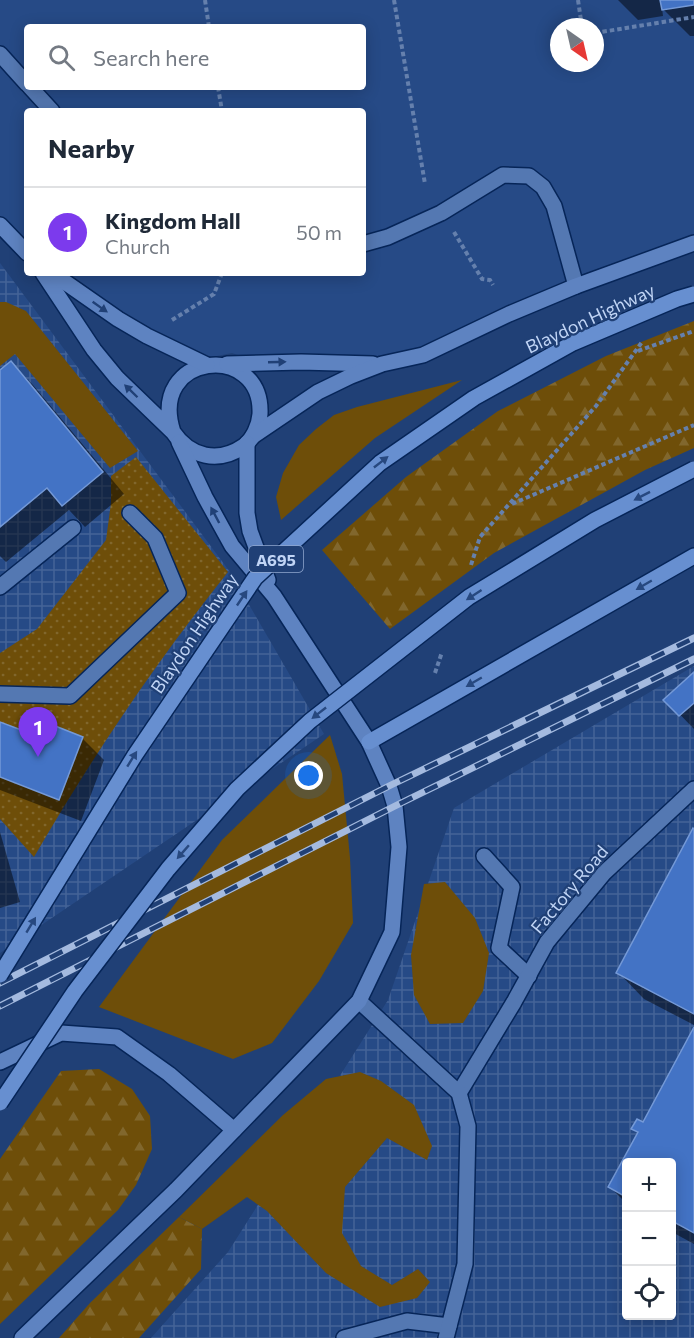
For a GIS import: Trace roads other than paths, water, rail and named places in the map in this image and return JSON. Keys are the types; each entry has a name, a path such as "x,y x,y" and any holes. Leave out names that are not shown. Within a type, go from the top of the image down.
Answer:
{"main road":[{"path":"3,233 24,250"},
{"path":"45,276 117,378 191,451 206,456 221,457 235,452 318,392 351,376 382,364 423,355 509,314 576,286 694,243"},
{"path":"56,276 118,320 147,336 213,365 234,369 247,378 256,391 260,406 260,422 250,439 246,513 250,531 274,596"},
{"name":"Blaydon Highway","path":"0,975 135,755 255,578 380,463 474,398 573,343 694,294"},
{"path":"21,1338 176,1190 359,1001 392,932 399,847 395,806 369,742 274,596 232,546 205,497 168,418 168,403 172,389 193,369 213,365 301,362 382,364"},
{"path":"0,1103 75,991 168,869 237,789 310,721 469,597 595,520 694,469"},
{"path":"369,742 694,556"},
{"path":"0,1062 61,1033 117,1037 169,1074 234,1130"}],"street":[{"path":"0,54 24,81"},
{"path":"33,90 49,108"},
{"path":"366,243 388,237 441,213 503,175 529,176 543,187 554,206 576,286"},
{"path":"0,694 70,696 178,593 154,538 130,513"},
{"path":"0,587 73,528"},
{"name":"Factory Road","path":"459,1093 547,942 604,873 694,789"},
{"path":"483,856 512,888 499,948 529,976"},
{"path":"344,1338 407,1321 448,1332 465,1264 468,1126 459,1093 359,1001"}],"railway":[{"path":"0,983 389,786 694,638"},
{"path":"0,1006 395,806 694,659"}],"place":[{"name":"Kingdom Hall","path":"38,757"}]}
